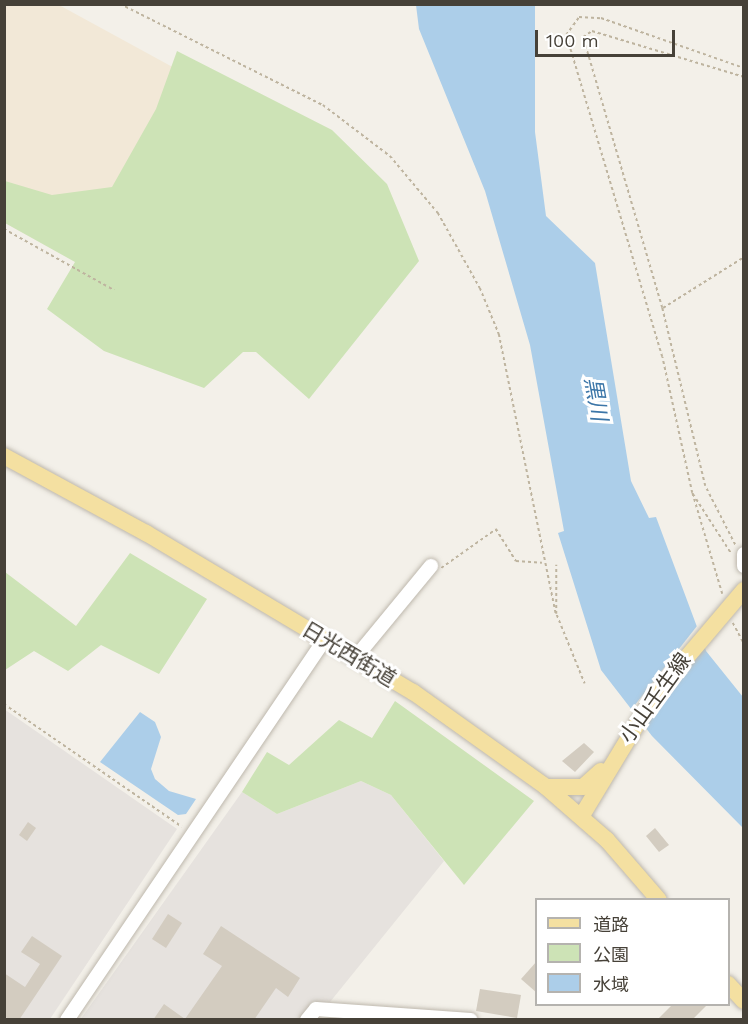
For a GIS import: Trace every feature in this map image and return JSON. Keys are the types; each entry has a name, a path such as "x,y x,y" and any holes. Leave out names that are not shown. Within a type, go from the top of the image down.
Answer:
{"main road":[{"name":"日光西街道","path":"4,456 356,657 546,787 581,817 656,898"},
{"name":"小山壬生線","path":"581,817 625,738 725,608 744,590"},
{"path":"546,787 583,787 610,763"},
{"path":"730,985 744,1001"}],"street":[{"path":"356,657 431,566"},
{"path":"67,1020 325,639"},
{"path":"307,1020 316,1009 471,1020"}],"path":[{"path":"120,4 323,105 390,156 438,213 480,288 499,334 543,563 556,614 585,684"},
{"path":"744,68 601,18 579,17 566,35 662,357 692,493 725,608 744,644"},
{"path":"742,559 705,486 662,308 583,37 592,31 744,77"},
{"path":"4,229 114,290"},
{"path":"662,308 744,257"},
{"path":"692,493 733,555 742,559"},
{"path":"431,566 445,569 496,528 516,561 543,563"},
{"path":"556,565 556,614"},
{"path":"4,704 192,834"}],"shaded area":[{"path":"4,5 59,5 222,94 84,266 5,223"},
{"path":"4,709 177,829 50,1019 5,1019"},
{"path":"361,781 391,795 444,861 330,1002 315,1005 302,1019 80,1020 242,792 277,814"}],"green space":[{"path":"177,51 332,130 387,184 419,261 309,399 256,352 243,352 204,388 104,351 47,309 75,262 5,223 5,181 52,195 112,187 156,109"},
{"path":"130,553 207,599 159,674 101,645 68,671 34,651 5,670 5,572 76,626"},
{"path":"395,701 534,801 464,885 391,795 361,781 277,814 242,792 267,752 289,765 339,720 372,738"}],"water":[{"name":"黒川","path":"416,5 535,5 535,132 546,216 595,263 631,481 649,518 656,517 706,651 743,697 743,828 652,736 601,670 558,533 564,531 530,345 485,191 419,29"},
{"path":"140,712 155,722 161,737 151,769 155,779 169,791 196,799 186,814 178,815 100,762"}],"pier":[{"path":"697,626 704,641 642,726 631,710"}],"building":[{"path":"584,743 594,752 575,772 562,761"},
{"path":"28,822 36,828 27,841 19,835"},
{"path":"655,828 669,845 659,852 646,836"},
{"path":"168,914 182,923 166,948 152,939"},
{"path":"221,926 300,978 288,997 276,988 254,1020 153,1020 164,1004 185,1019 222,966 203,954"},
{"path":"32,936 62,956 19,1020 10,1020 4,1016 4,973 25,987 40,964 21,952"},
{"path":"535,963 535,991 521,979"},
{"path":"480,989 521,995 517,1018 476,1011"},
{"path":"671,1006 706,1006 692,1020 657,1020"}]}
